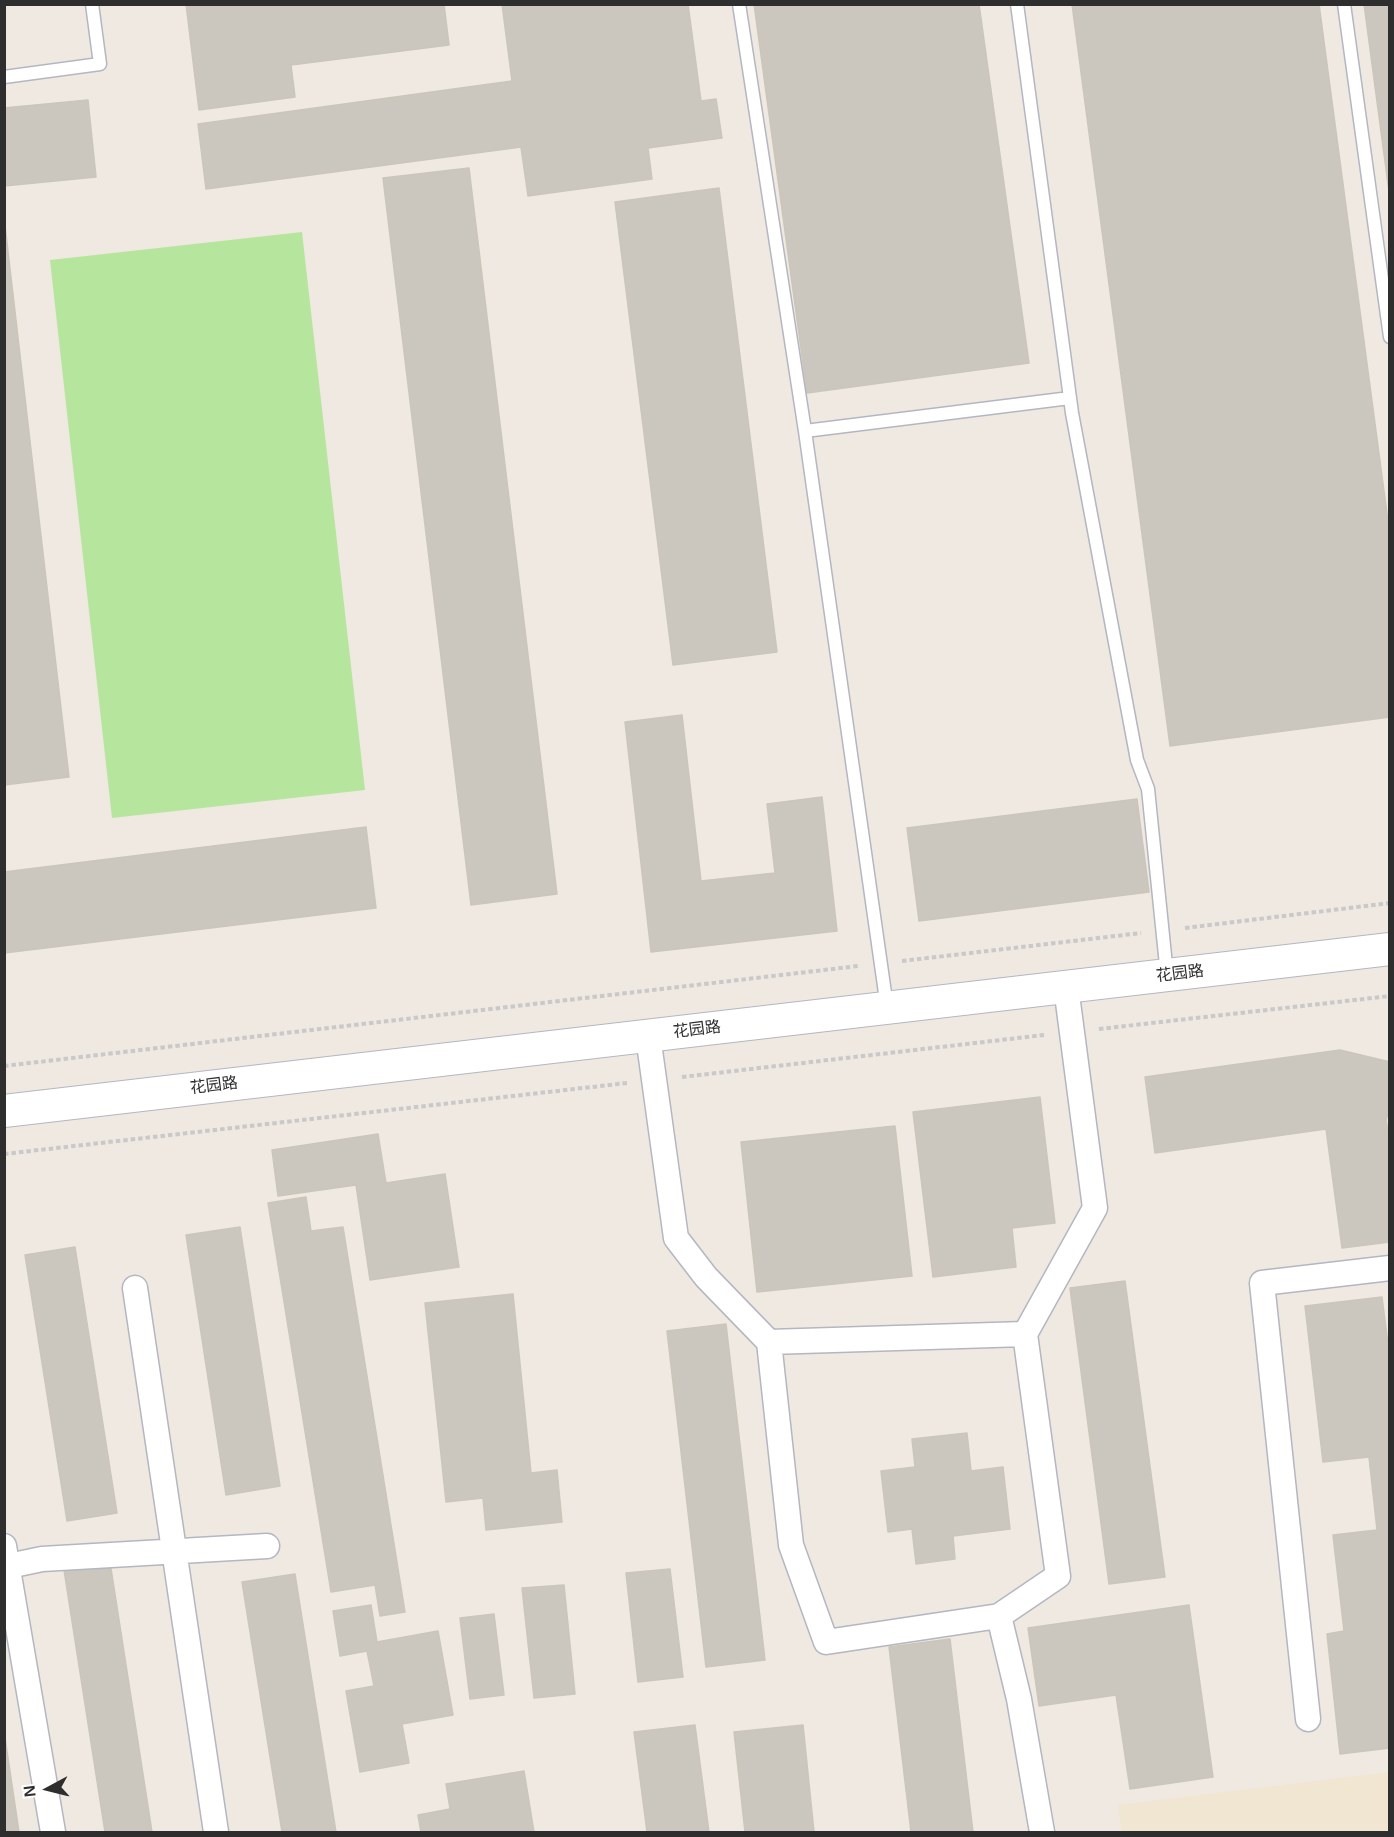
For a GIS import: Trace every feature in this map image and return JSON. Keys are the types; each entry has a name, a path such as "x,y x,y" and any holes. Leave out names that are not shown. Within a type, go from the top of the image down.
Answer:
{"street":[{"name":"花园路","path":"4,1111 1389,949"},
{"path":"648,1036 676,1238 706,1277 769,1342 791,1545 826,1642 999,1616 1058,1576 1025,1334 1095,1208 1066,987"},
{"path":"1308,1719 1262,1283 1389,1268"},
{"path":"135,1288 216,1832"},
{"path":"769,1342 1025,1334"},
{"path":"53,1833 5,1559 42,1559 267,1545"},
{"path":"999,1616 1019,1699 1042,1833"}],"lane":[{"path":"4,77 100,64 92,4"},
{"path":"739,4 805,431 887,1008"},
{"path":"1017,4 1070,398 1137,760 1148,789 1167,975"},
{"path":"1344,4 1389,338"},
{"path":"805,431 1070,398"}],"path":[{"path":"4,1066 1389,903"},
{"path":"4,1154 1389,996"}],"shaded area":[{"path":"1389,1772 1389,1832 1122,1832 1118,1805"}],"green space":[{"path":"302,232 365,790 112,818 50,260"}],"building":[{"path":"186,4 444,4 449,45 291,65 295,97 199,110"},
{"path":"502,4 688,4 701,101 716,99 722,138 648,148 652,179 528,196 521,147 206,189 198,124 512,81"},
{"path":"754,4 979,4 1029,363 807,393"},
{"path":"1072,4 1319,4 1390,536 1390,717 1170,746"},
{"path":"1364,4 1390,4 1390,199"},
{"path":"88,100 96,177 4,186 4,108"},
{"path":"469,168 557,894 471,905 383,178"},
{"path":"719,188 777,652 673,665 615,202"},
{"path":"4,217 69,777 4,785"},
{"path":"682,715 701,881 775,873 767,804 822,797 837,931 651,952 625,722"},
{"path":"1137,799 1149,892 919,921 907,828"},
{"path":"366,827 376,908 4,953 4,872"},
{"path":"1340,1050 1390,1062 1390,1106 1386,1120 1390,1144 1390,1242 1342,1248 1326,1129 1155,1153 1145,1077"},
{"path":"1040,1097 1055,1223 1012,1228 1016,1267 933,1277 913,1112"},
{"path":"895,1126 912,1276 757,1292 741,1142"},
{"path":"378,1134 386,1183 445,1174 459,1267 370,1280 356,1185 278,1196 272,1150"},
{"path":"306,1197 311,1231 343,1227 405,1612 380,1616 375,1585 331,1592 268,1203"},
{"path":"240,1227 280,1486 226,1495 186,1235"},
{"path":"75,1247 117,1513 67,1521 25,1255"},
{"path":"1125,1281 1165,1577 1109,1584 1070,1288"},
{"path":"513,1294 531,1473 557,1470 562,1522 486,1530 483,1498 446,1502 425,1303"},
{"path":"1382,1297 1390,1360 1390,1748 1340,1754 1327,1634 1344,1631 1333,1535 1377,1530 1369,1457 1323,1462 1305,1306"},
{"path":"726,1324 765,1660 706,1667 667,1331"},
{"path":"967,1433 971,1471 1003,1467 1010,1529 953,1536 955,1559 916,1564 912,1529 888,1532 881,1471 915,1467 912,1439"},
{"path":"110,1562 152,1832 105,1832 64,1570"},
{"path":"670,1569 683,1677 638,1682 626,1573"},
{"path":"295,1574 336,1832 282,1832 242,1582"},
{"path":"564,1585 575,1694 534,1698 522,1588"},
{"path":"371,1605 377,1642 438,1631 453,1715 402,1724 409,1763 360,1772 346,1691 374,1686 367,1651 340,1656 333,1611"},
{"path":"1189,1605 1213,1777 1130,1789 1116,1695 1039,1706 1028,1628"},
{"path":"494,1614 504,1695 470,1699 460,1618"},
{"path":"950,1639 973,1832 911,1832 889,1647"},
{"path":"695,1725 709,1832 647,1832 634,1732"},
{"path":"803,1725 814,1832 745,1832 734,1732"},
{"path":"4,1731 19,1832 4,1832"},
{"path":"524,1771 534,1832 421,1832 418,1815 450,1809 446,1784"}]}
